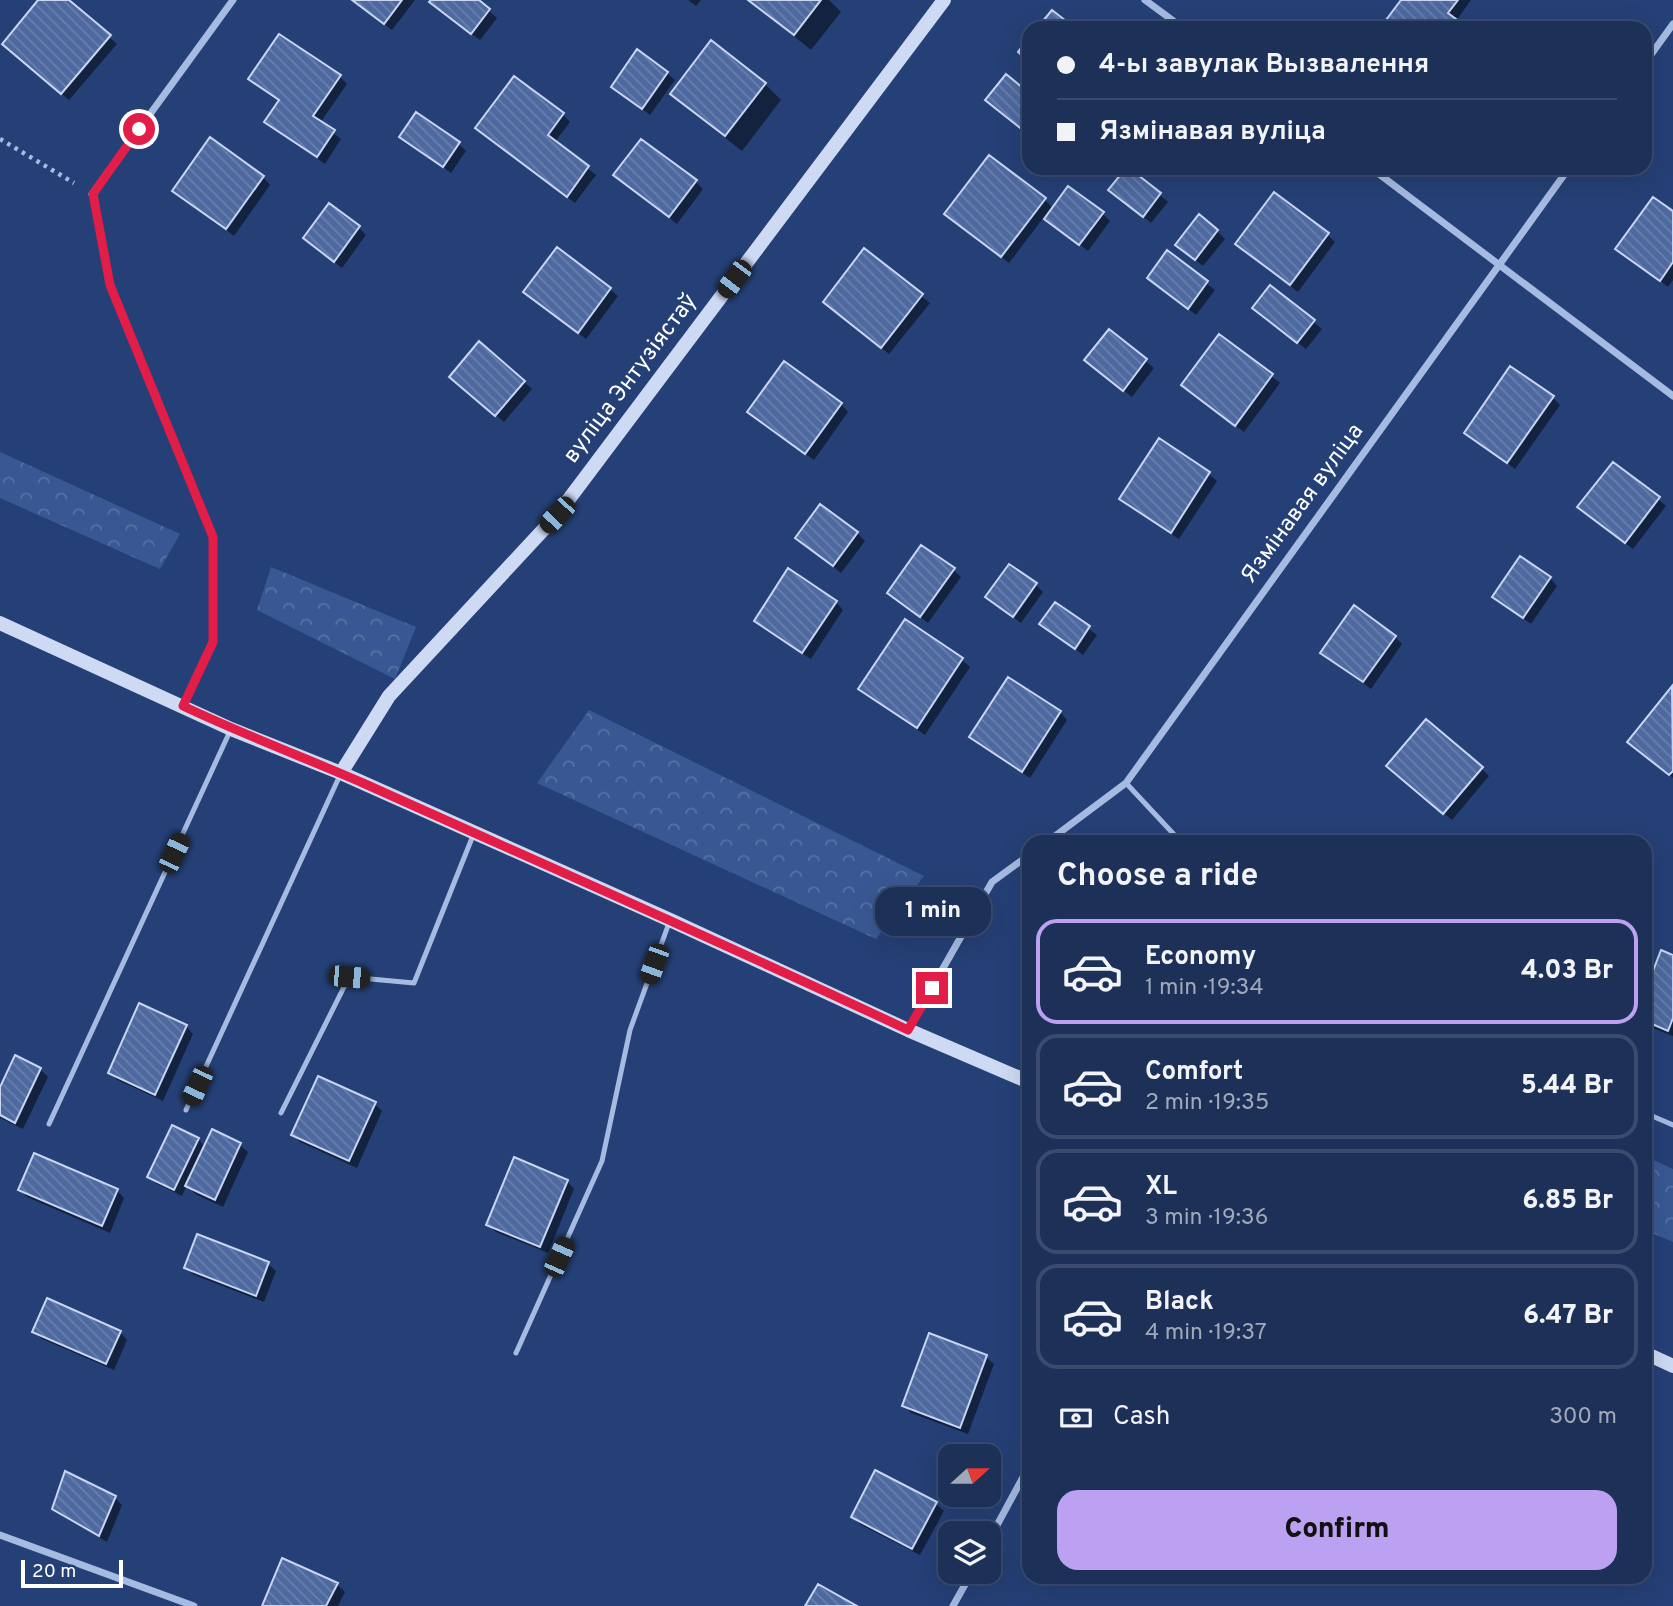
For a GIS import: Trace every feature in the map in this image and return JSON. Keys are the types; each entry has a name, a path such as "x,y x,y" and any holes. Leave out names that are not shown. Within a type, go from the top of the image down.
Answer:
{"main road":[{"name":"вуліца Энтузіястаў","path":"341,774 389,695 557,515 944,0"},
{"path":"0,623 231,729 341,774 1022,1079"},
{"path":"1652,1356 1673,1366"}],"street":[{"path":"93,194 233,0"},
{"path":"1145,0 1174,21"},
{"path":"1652,53 1673,24"},
{"path":"1380,175 1673,396"},
{"name":"Язмінавая вуліца","path":"1056,835 1126,783 1564,175"},
{"path":"908,1030 992,882 1022,860"},
{"path":"999,1521 1022,1479"},
{"path":"0,1535 194,1606"},
{"path":"953,1606 965,1584"}],"lane":[{"path":"93,194 110,285 213,537 213,642 183,706"},
{"path":"49,1124 231,729"},
{"path":"186,1110 341,774"},
{"path":"1126,783 1174,835"},
{"path":"281,1113 349,977 414,983 474,833"},
{"path":"516,1353 602,1161 630,1030 670,920"},
{"path":"1652,1116 1673,1125"}],"path":[{"path":"0,139 93,194"}],"green space":[{"path":"0,452 180,534 160,569 0,498"},
{"path":"271,567 416,627 395,679 257,610"},
{"path":"589,710 924,876 876,939 537,783"},
{"path":"1652,1159 1673,1169 1673,1242 1652,1233"}],"building":[{"path":"38,0 69,0 111,35 61,94 2,44"},
{"path":"352,0 402,0 384,24"},
{"path":"479,0 490,9 471,34 429,2"},
{"path":"748,0 821,0 794,35"},
{"path":"1401,0 1458,0 1448,13 1459,21 1385,21"},
{"path":"1052,10 1066,21 1043,21"},
{"path":"279,34 341,75 313,116 335,130 317,157 264,122 279,100 248,79"},
{"path":"711,40 766,83 725,136 670,94"},
{"path":"637,49 668,72 642,109 611,87"},
{"path":"1006,74 1022,87 1022,129 985,100"},
{"path":"514,76 564,113 548,135 589,166 567,197 475,128"},
{"path":"416,112 460,142 443,167 399,137"},
{"path":"210,137 264,176 226,229 172,191"},
{"path":"641,139 697,180 669,217 613,175"},
{"path":"989,155 1046,198 1001,257 944,214"},
{"path":"1120,175 1138,175 1161,193 1143,217 1108,190"},
{"path":"1068,186 1104,212 1079,245 1044,219"},
{"path":"1274,192 1329,233 1290,285 1235,244"},
{"path":"1653,197 1673,211 1673,262 1660,281 1615,249"},
{"path":"329,203 360,226 334,262 303,238"},
{"path":"1199,214 1218,230 1195,260 1175,245"},
{"path":"557,247 611,288 578,333 523,292"},
{"path":"864,248 923,294 881,348 823,302"},
{"path":"1167,250 1208,281 1188,309 1147,278"},
{"path":"1270,285 1315,320 1297,343 1252,308"},
{"path":"1109,329 1147,359 1123,391 1084,360"},
{"path":"1219,334 1273,374 1235,426 1181,385"},
{"path":"479,341 525,381 495,416 449,377"},
{"path":"784,361 842,403 805,454 747,412"},
{"path":"1510,366 1554,396 1507,463 1464,433"},
{"path":"1159,438 1210,472 1171,533 1119,499"},
{"path":"1613,462 1660,497 1625,543 1577,507"},
{"path":"820,504 858,532 833,566 795,538"},
{"path":"921,545 955,568 920,617 887,593"},
{"path":"1520,556 1551,577 1523,618 1492,597"},
{"path":"1009,564 1037,583 1013,617 985,597"},
{"path":"788,568 837,601 802,653 754,621"},
{"path":"1055,602 1090,626 1075,649 1039,624"},
{"path":"1354,605 1396,636 1363,682 1320,653"},
{"path":"905,619 963,658 917,728 858,689"},
{"path":"1008,677 1061,711 1022,772 969,737"},
{"path":"1672,686 1673,771 1669,775 1627,742"},
{"path":"1426,719 1483,767 1443,814 1386,766"},
{"path":"1661,950 1673,955 1673,1018 1668,1031 1652,1024 1652,974"},
{"path":"139,1003 187,1025 155,1095 108,1073"},
{"path":"15,1055 41,1068 15,1123 0,1115 0,1087"},
{"path":"318,1076 376,1102 349,1161 291,1135"},
{"path":"172,1125 199,1138 174,1190 147,1177"},
{"path":"212,1129 241,1143 215,1200 185,1186"},
{"path":"34,1153 118,1189 102,1226 18,1190"},
{"path":"514,1157 568,1180 540,1247 486,1225"},
{"path":"197,1234 269,1262 256,1296 184,1268"},
{"path":"47,1298 121,1331 106,1364 32,1332"},
{"path":"929,1333 987,1355 960,1428 902,1406"},
{"path":"875,1470 937,1502 912,1549 851,1517"},
{"path":"65,1471 116,1496 99,1536 52,1509"},
{"path":"282,1558 338,1583 326,1606 262,1606"},
{"path":"818,1584 857,1606 805,1606"}],"route":[{"path":"139,129 93,194 110,285 213,537 213,642 183,706 670,920 908,1030 932,988"}]}
